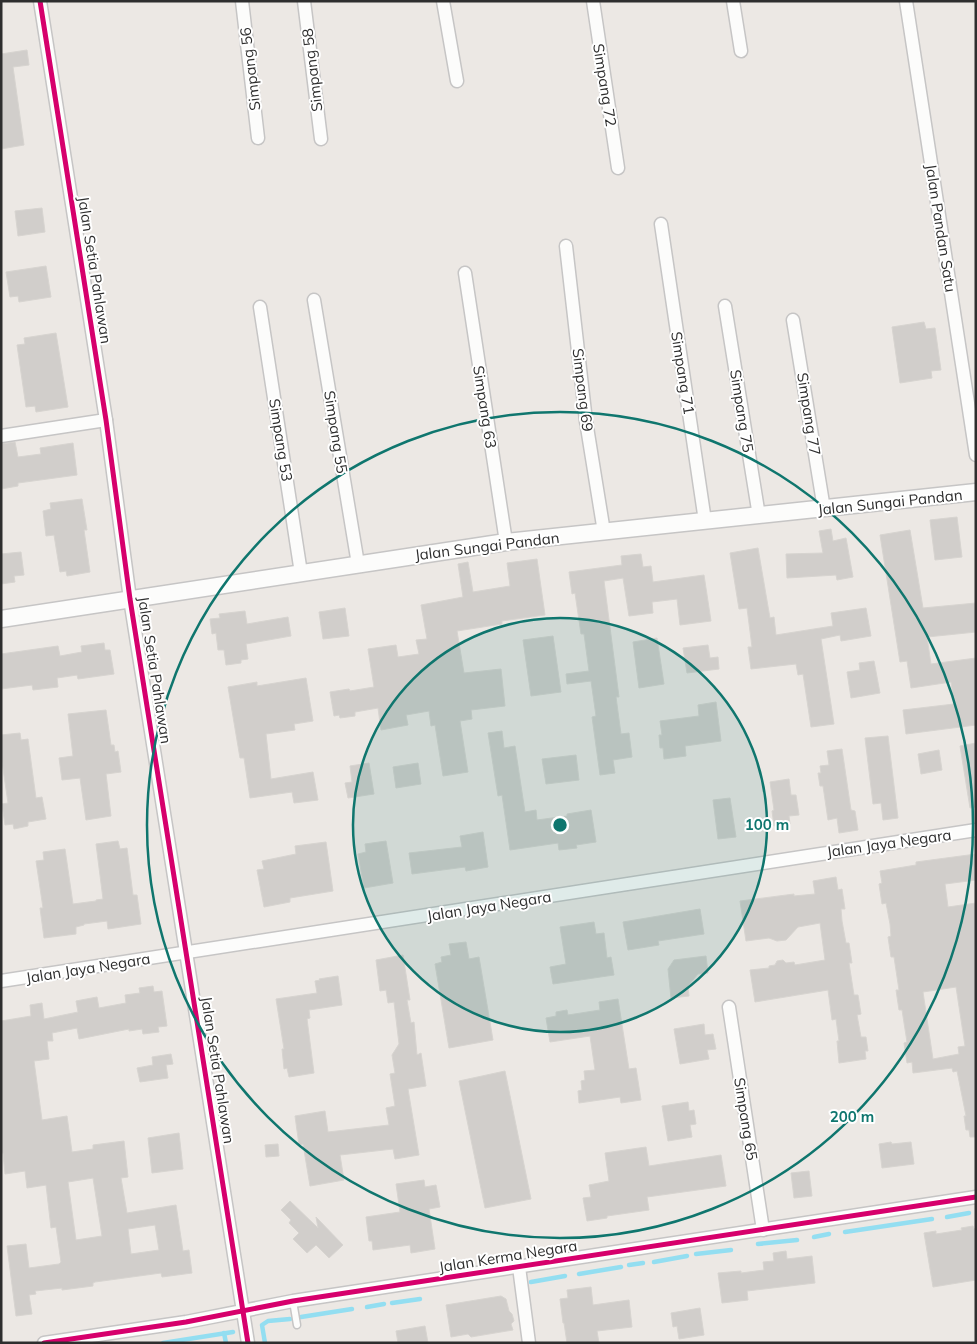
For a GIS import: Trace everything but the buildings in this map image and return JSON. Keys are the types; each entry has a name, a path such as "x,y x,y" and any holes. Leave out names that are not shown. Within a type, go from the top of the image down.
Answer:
{"street":[{"name":"Jalan Setia Pahlawan","path":"40,1 106,420 130,599 248,1343"},
{"name":"Simpang 56","path":"242,1 258,138"},
{"name":"Simpang 58","path":"304,1 320,139"},
{"path":"443,1 456,81"},
{"name":"Simpang 72","path":"593,1 618,168"},
{"path":"733,1 741,51"},
{"name":"Jalan Pandan Satu","path":"906,1 976,456"},
{"name":"Simpang 71","path":"661,224 705,521"},
{"name":"Simpang 69","path":"566,246 586,420 604,532"},
{"name":"Simpang 63","path":"465,273 506,542"},
{"name":"Simpang 55","path":"314,300 358,564"},
{"name":"Simpang 75","path":"725,306 759,516"},
{"name":"Simpang 53","path":"260,307 301,573"},
{"name":"Simpang 77","path":"793,320 824,509"},
{"path":"1,436 106,420"},
{"name":"Jalan Sungai Pandan","path":"1,619 506,542 976,492"},
{"name":"Jalan Jaya Negara","path":"1,981 976,830"},
{"name":"Simpang 65","path":"729,1007 764,1230"},
{"name":"Jalan Kerma Negara","path":"44,1343 244,1312 293,1301 976,1197"},
{"path":"519,1267 529,1343"}],"lane":[{"path":"293,1301 297,1326"}],"waterway":[{"path":"947,1217 969,1213"},
{"path":"845,1232 932,1219"},
{"path":"814,1237 829,1234"},
{"path":"758,1244 797,1240"},
{"path":"696,1254 731,1250"},
{"path":"654,1262 687,1256"},
{"path":"629,1265 643,1263"},
{"path":"579,1274 621,1267"},
{"path":"531,1282 565,1276"},
{"path":"392,1303 420,1299"},
{"path":"367,1307 384,1304"},
{"path":"301,1317 352,1309"},
{"path":"265,1343 262,1325 268,1321 290,1319"},
{"path":"163,1343 233,1332"},
{"path":"224,1333 226,1343"}],"cycle path":[{"path":"40,1 106,420 130,599 248,1343"},
{"path":"44,1343 186,1322 293,1301 976,1197"}]}
